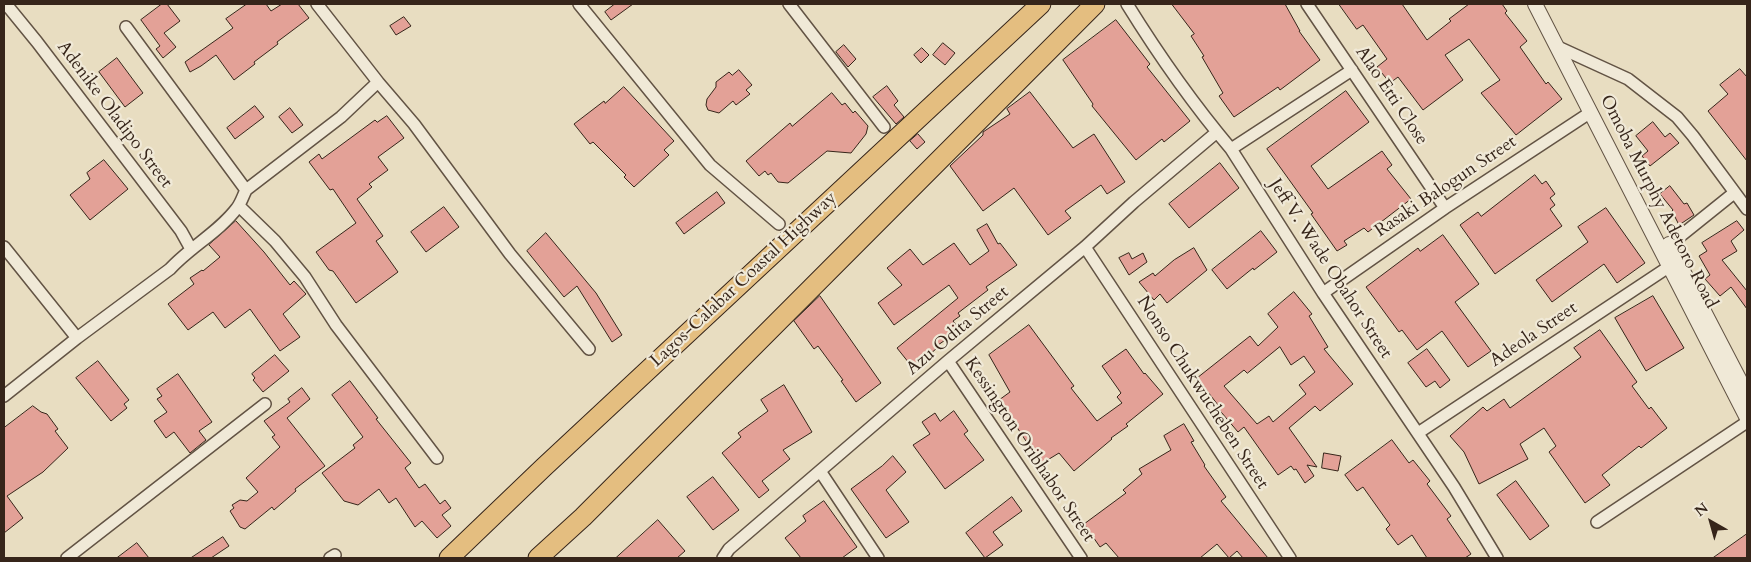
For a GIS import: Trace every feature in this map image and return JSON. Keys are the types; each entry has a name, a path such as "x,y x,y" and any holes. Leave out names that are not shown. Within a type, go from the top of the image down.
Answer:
{"highway":[{"name":"Lagos-Calabar Coastal Highway","path":"449,558 544,466 1041,4"},
{"path":"538,558 583,516 1095,4"}],"street":[{"name":"Adenike Oladipo Street","path":"6,4 181,231 192,249"},
{"path":"318,4 378,82 414,124 510,254 589,349"},
{"path":"580,4 710,165 779,224"},
{"path":"788,4 884,127"},
{"name":"Jeff V. Wade Obahor Street","path":"1127,4 1231,149 1322,294 1454,487 1497,558"},
{"name":"Alao Etti Close","path":"1307,4 1445,208"},
{"name":"Omoba Murphy Adetoro Road","path":"1535,4 1563,50 1666,248 1670,266 1747,418"},
{"name":"Omoba Murphy Adetoro Road","path":"1543,4 1591,112 1747,394"},
{"path":"126,27 246,190"},
{"path":"1563,50 1628,80 1677,117 1747,209"},
{"path":"1231,149 1352,70"},
{"path":"4,396 77,338 170,269 180,258 211,234 239,206 246,190 341,117 378,82"},
{"name":"Rasaki Balogun Street","path":"1322,294 1445,208 1591,112"},
{"name":"Azu Odita Street","path":"723,558 729,549 948,361 1085,247 1134,202 1217,132"},
{"path":"1666,248 1734,193"},
{"path":"239,206 275,241 305,277 336,326 437,458"},
{"path":"4,247 77,338"},
{"name":"Nonso Chukwucheben Street","path":"1085,247 1290,558"},
{"name":"Adeola Street","path":"1418,433 1670,266"},
{"name":"Kessington Oribhabor Street","path":"948,361 1081,558"},
{"path":"68,558 265,404"},
{"path":"1597,522 1747,422"},
{"path":"820,471 878,558"}],"building":[{"path":"162,4 167,4 180,21 164,33 176,47 163,58 156,49 160,46 141,20"},
{"path":"247,4 266,4 271,11 282,4 298,4 309,18 277,42 278,44 234,80 216,55 190,72 185,62 233,28 226,19"},
{"path":"615,4 633,4 611,20 605,12"},
{"path":"1172,4 1285,4 1299,31 1320,60 1280,90 1278,87 1234,117 1219,96 1223,93 1202,57 1204,56 1191,36 1194,34"},
{"path":"1339,4 1402,4 1427,40 1451,21 1449,19 1469,4 1502,4 1507,11 1505,13 1527,41 1520,47 1546,84 1548,82 1562,99 1516,135 1481,93 1500,80 1469,39 1445,55 1463,80 1423,110 1398,77 1390,83 1377,67 1387,59 1363,25 1357,29"},
{"path":"404,17 411,26 396,35 390,26"},
{"path":"1116,20 1150,64 1147,67 1190,121 1164,142 1162,139 1136,160 1092,106 1093,104 1063,60"},
{"path":"943,43 955,53 945,65 933,55"},
{"path":"844,45 856,59 848,67 836,52"},
{"path":"922,48 929,55 921,63 914,55"},
{"path":"117,58 143,93 125,107 99,72"},
{"path":"1740,69 1747,77 1747,161 1708,111 1728,94 1720,85"},
{"path":"739,70 752,85 746,90 750,94 736,105 733,101 719,113 708,110 706,105 707,99 716,87 716,82 729,72 732,75"},
{"path":"887,86 898,101 894,105 904,117 896,124 873,97"},
{"path":"624,87 674,141 664,150 669,155 634,187 624,177 626,175 593,142 590,144 574,124 604,101 605,103"},
{"path":"1346,91 1369,122 1311,166 1328,189 1382,151 1392,165 1387,169 1411,199 1368,232 1364,228 1344,241 1347,245 1337,251 1311,214 1313,213 1267,149"},
{"path":"1030,92 1073,148 1094,134 1125,182 1107,194 1101,185 1065,211 1071,218 1048,235 1014,188 983,211 950,166 983,135 983,132 1010,114 1007,109"},
{"path":"832,93 842,105 845,103 853,113 855,111 868,126 866,134 851,153 827,151 788,183 778,182 771,173 768,175 765,171 759,176 746,161 790,123 792,126"},
{"path":"255,106 264,117 235,139 227,128"},
{"path":"290,108 303,125 292,133 279,117"},
{"path":"387,116 404,138 378,157 388,170 369,184 372,187 357,199 383,236 376,241 398,272 356,303 333,271 329,270 316,252 356,223 333,189 330,190 309,162 319,154 322,159 375,120 377,122"},
{"path":"1653,122 1665,137 1670,133 1679,143 1650,166 1642,156 1648,151 1636,136"},
{"path":"918,134 925,142 917,149 910,141"},
{"path":"104,160 128,189 90,220 70,195 90,179 87,173"},
{"path":"1220,163 1239,188 1189,228 1169,204"},
{"path":"1535,175 1542,184 1546,181 1555,194 1550,198 1555,205 1550,209 1562,226 1495,274 1460,225 1478,212 1481,216"},
{"path":"1670,186 1684,204 1687,203 1694,215 1679,225 1673,210 1660,194"},
{"path":"717,192 725,203 684,234 676,223"},
{"path":"444,207 459,227 426,252 411,232"},
{"path":"1606,208 1645,263 1617,283 1604,264 1552,302 1536,280 1588,242 1578,227"},
{"path":"236,221 290,285 294,281 306,294 283,314 300,337 280,351 250,309 225,328 213,312 188,330 168,304 194,284 190,278 203,271 220,257 209,245"},
{"path":"1737,221 1744,230 1731,241 1737,251 1722,260 1747,291 1747,309 1731,287 1720,296 1705,279 1710,275 1699,256 1707,251 1702,243"},
{"path":"987,224 998,244 1000,243 1017,265 986,287 988,290 958,313 960,316 953,321 960,330 935,347 936,349 913,368 897,348 958,298 949,285 894,325 878,303 902,285 887,268 910,249 923,265 954,243 970,265 989,251 977,230"},
{"path":"1261,231 1277,252 1227,289 1212,270"},
{"path":"546,233 596,293 622,335 612,342 577,286 564,297 527,251"},
{"path":"1443,235 1479,284 1455,302 1491,351 1468,367 1442,331 1417,350 1402,330 1399,332 1366,287 1418,248 1420,251"},
{"path":"1194,248 1207,270 1167,303 1160,294 1154,300 1139,282 1153,273 1155,276 1174,260"},
{"path":"1129,253 1132,259 1143,253 1147,262 1129,275 1119,258"},
{"path":"1294,292 1312,314 1309,316 1328,347 1324,349 1353,384 1320,411 1315,406 1289,428 1317,467 1307,465 1314,476 1305,483 1296,469 1294,470 1291,466 1278,475 1244,427 1238,432 1216,406 1218,405 1197,378 1250,336 1258,346 1278,327 1268,314","holes":["1280,347 1291,365 1304,356 1315,372 1299,385 1306,394 1273,422 1269,416 1257,424 1224,386 1244,370 1247,373"]},
{"path":"820,296 881,383 856,402 841,381 843,380 818,346 814,349 794,321"},
{"path":"1653,296 1684,348 1646,371 1615,318"},
{"path":"1029,325 1074,386 1071,388 1097,421 1122,403 1117,397 1121,393 1102,366 1126,349 1144,374 1163,394 1126,424 1128,426 1111,438 1074,471 1059,453 1041,464 999,400 1010,392 989,355"},
{"path":"1600,330 1637,382 1632,386 1649,409 1651,407 1667,428 1641,448 1639,446 1602,475 1610,485 1585,503 1549,452 1556,446 1544,428 1520,444 1528,459 1479,484 1464,452 1450,436 1483,407 1487,411 1504,399 1510,408 1581,357 1574,348"},
{"path":"1427,349 1450,380 1440,388 1435,381 1426,387 1408,363"},
{"path":"275,355 289,371 263,392 253,380 255,378 252,374"},
{"path":"98,361 129,400 124,404 127,408 111,421 76,378"},
{"path":"178,374 212,422 199,431 206,440 190,453 174,432 166,438 154,421 167,412 157,399 162,396 157,389"},
{"path":"350,381 378,418 376,419 411,463 405,468 419,488 425,484 440,504 445,500 451,508 442,515 451,526 437,538 422,521 415,527 396,498 389,503 379,489 358,505 344,501 322,473 355,448 353,445 363,437 332,395"},
{"path":"784,385 812,432 783,450 790,459 762,481 769,490 759,498 722,453 741,437 738,433 768,411 761,400"},
{"path":"302,388 310,399 287,418 325,466 295,489 296,491 274,510 272,507 245,529 240,527 230,511 234,508 232,505 240,500 247,501 258,492 246,478 280,447 272,437 275,435 264,421 290,402 288,399"},
{"path":"33,406 47,414 58,429 55,431 68,448 43,472 7,496 23,518 4,533 4,428"},
{"path":"954,411 968,431 964,434 984,460 945,489 913,445 930,434 922,422 935,413 940,421"},
{"path":"1184,424 1194,441 1191,442 1204,466 1226,497 1221,501 1268,558 1243,558 1237,551 1229,558 1217,544 1200,558 1119,558 1106,543 1100,547 1084,524 1126,493 1123,490 1142,474 1139,469 1171,450 1164,436"},
{"path":"1392,440 1409,463 1413,460 1430,481 1427,484 1451,516 1447,519 1471,554 1465,558 1427,558 1412,535 1398,545 1386,529 1390,525 1363,487 1357,491 1345,475"},
{"path":"1324,453 1341,456 1338,471 1322,468"},
{"path":"893,456 906,472 886,490 909,522 886,538 851,489"},
{"path":"713,477 739,510 713,530 687,497"},
{"path":"1516,481 1549,526 1530,540 1497,495"},
{"path":"1012,497 1022,511 993,532 1003,545 985,558 966,533"},
{"path":"824,501 857,547 842,558 801,558 785,538 806,521 803,516"},
{"path":"658,520 685,551 677,558 616,558"},
{"path":"1747,534 1747,558 1713,558"},
{"path":"223,537 229,546 211,558 191,558"},
{"path":"137,543 149,558 117,558"}]}
